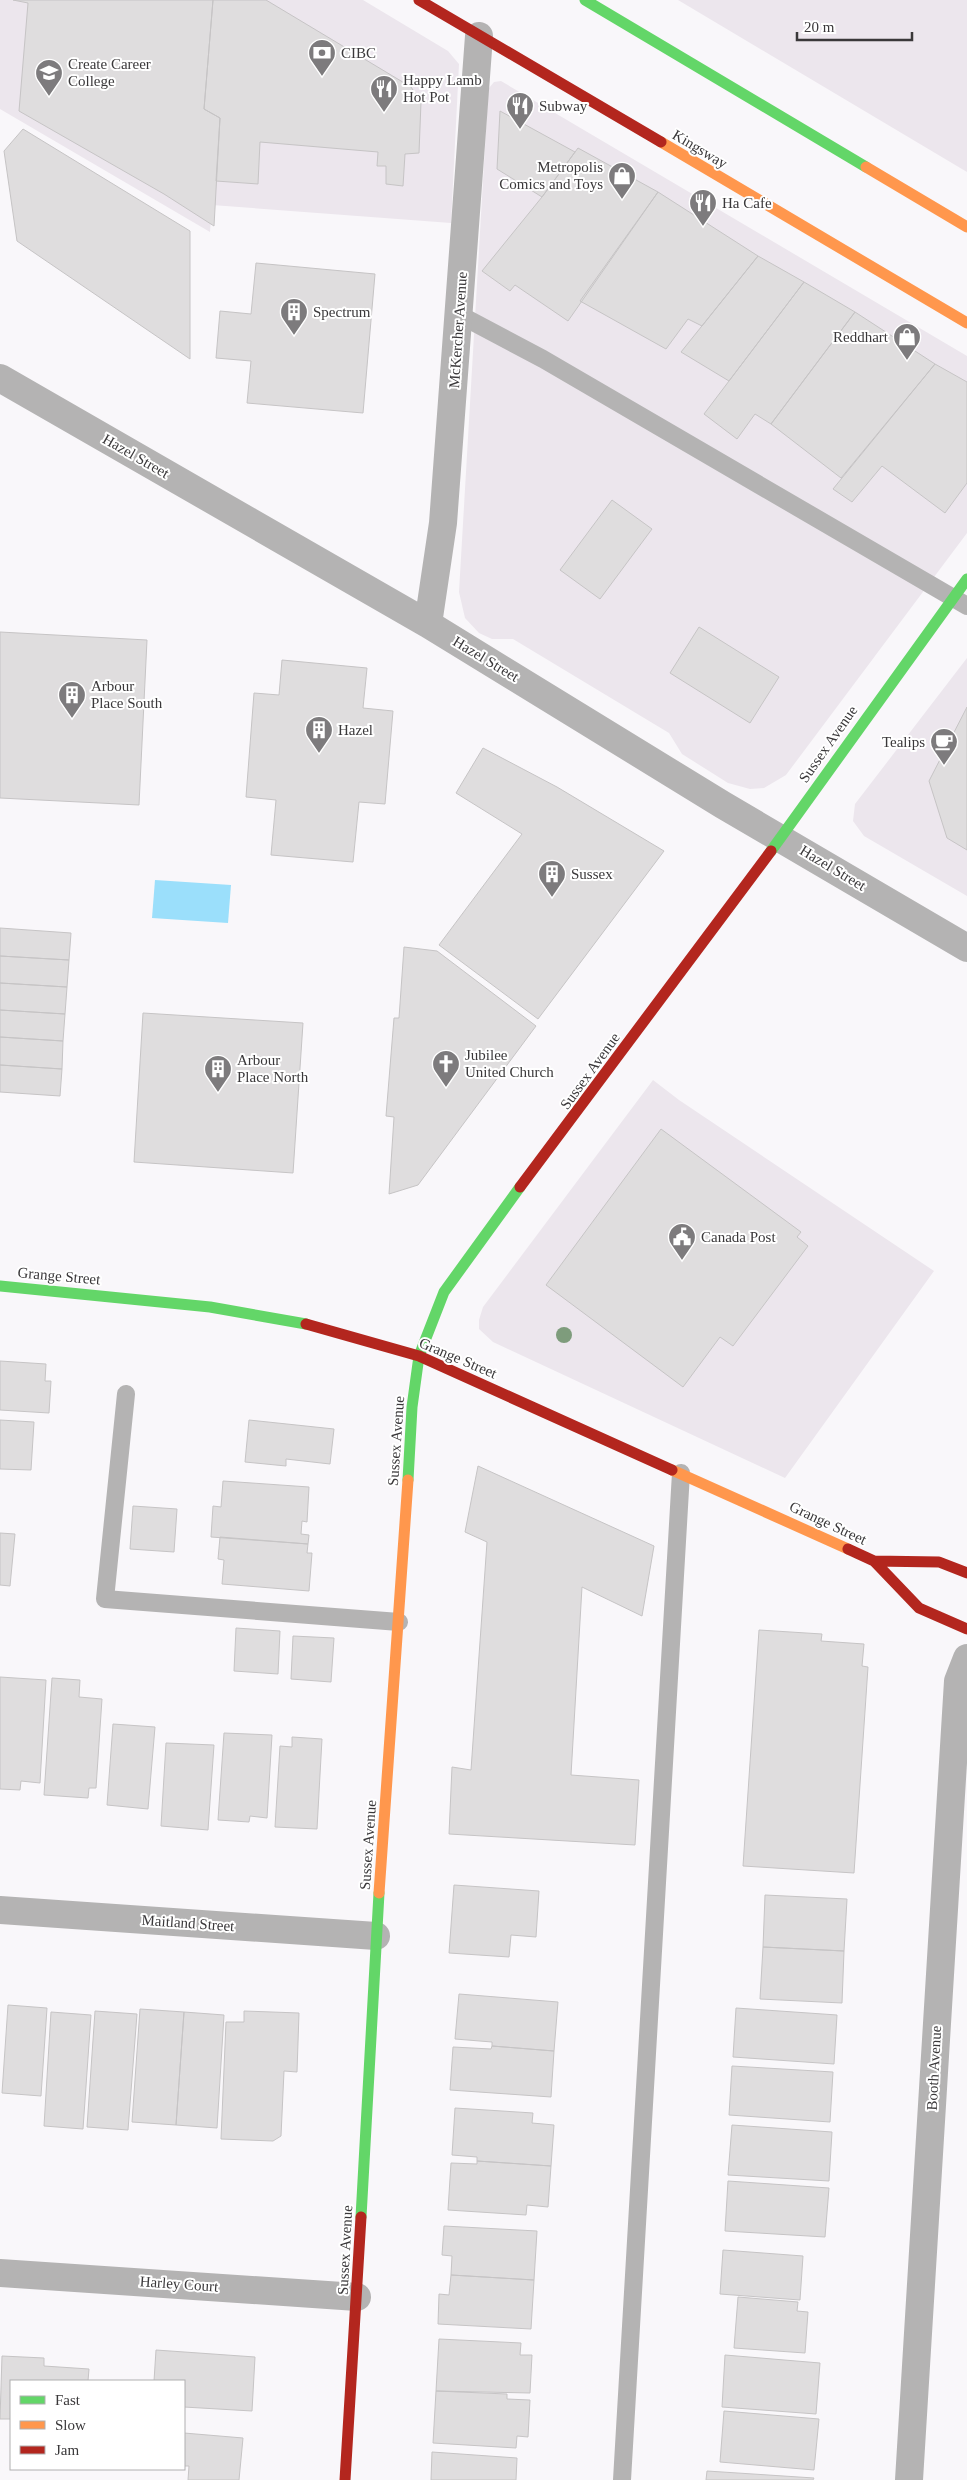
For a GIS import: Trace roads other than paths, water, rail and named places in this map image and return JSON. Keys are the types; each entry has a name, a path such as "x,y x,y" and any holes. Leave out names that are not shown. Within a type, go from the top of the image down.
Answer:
{"main road":[{"name":"Kingsway","path":"419,0 967,323"},
{"path":"585,0 967,228"},
{"name":"Sussex Avenue","path":"345,2480 357,2297 376,1936 399,1622 412,1407 419,1356 444,1292 472,1252 781,837 960,602 967,580"},
{"name":"Grange Street","path":"0,1286 210,1307 308,1324 419,1356 874,1561 919,1608 967,1629"},
{"name":"Grange Street","path":"874,1561 939,1562 967,1573"}],"street":[{"name":"McKercher Avenue","path":"428,624 444,523 479,36"},
{"name":"Hazel Street","path":"0,378 428,624 723,805 781,837 967,948"},
{"name":"Booth Avenue","path":"909,2480 958,1681 967,1658"},
{"name":"Maitland Street","path":"0,1910 376,1936"},
{"name":"Harley Court","path":"0,2273 357,2297"}],"lane":[{"path":"460,314 544,360 960,602"},
{"path":"126,1394 106,1599 399,1622"},
{"path":"622,2480 681,1473"}],"water":[{"path":"155,880 231,885 228,923 152,918"}],"place":[{"name":"CIBC","path":"322,77"},
{"name":"Create Career College","path":"49,97"},
{"name":"Happy Lamb Hot Pot","path":"384,113"},
{"name":"Subway","path":"520,130"},
{"name":"Metropolis Comics and Toys","path":"622,200"},
{"name":"Ha Cafe","path":"703,227"},
{"name":"Spectrum","path":"294,336"},
{"name":"Reddhart","path":"907,361"},
{"name":"Arbour Place South","path":"72,719"},
{"name":"Hazel","path":"319,754"},
{"name":"Tealips","path":"944,766"},
{"name":"Sussex","path":"552,898"},
{"name":"Jubilee United Church","path":"446,1088"},
{"name":"Arbour Place North","path":"218,1093"},
{"name":"Canada Post","path":"682,1261"}]}
